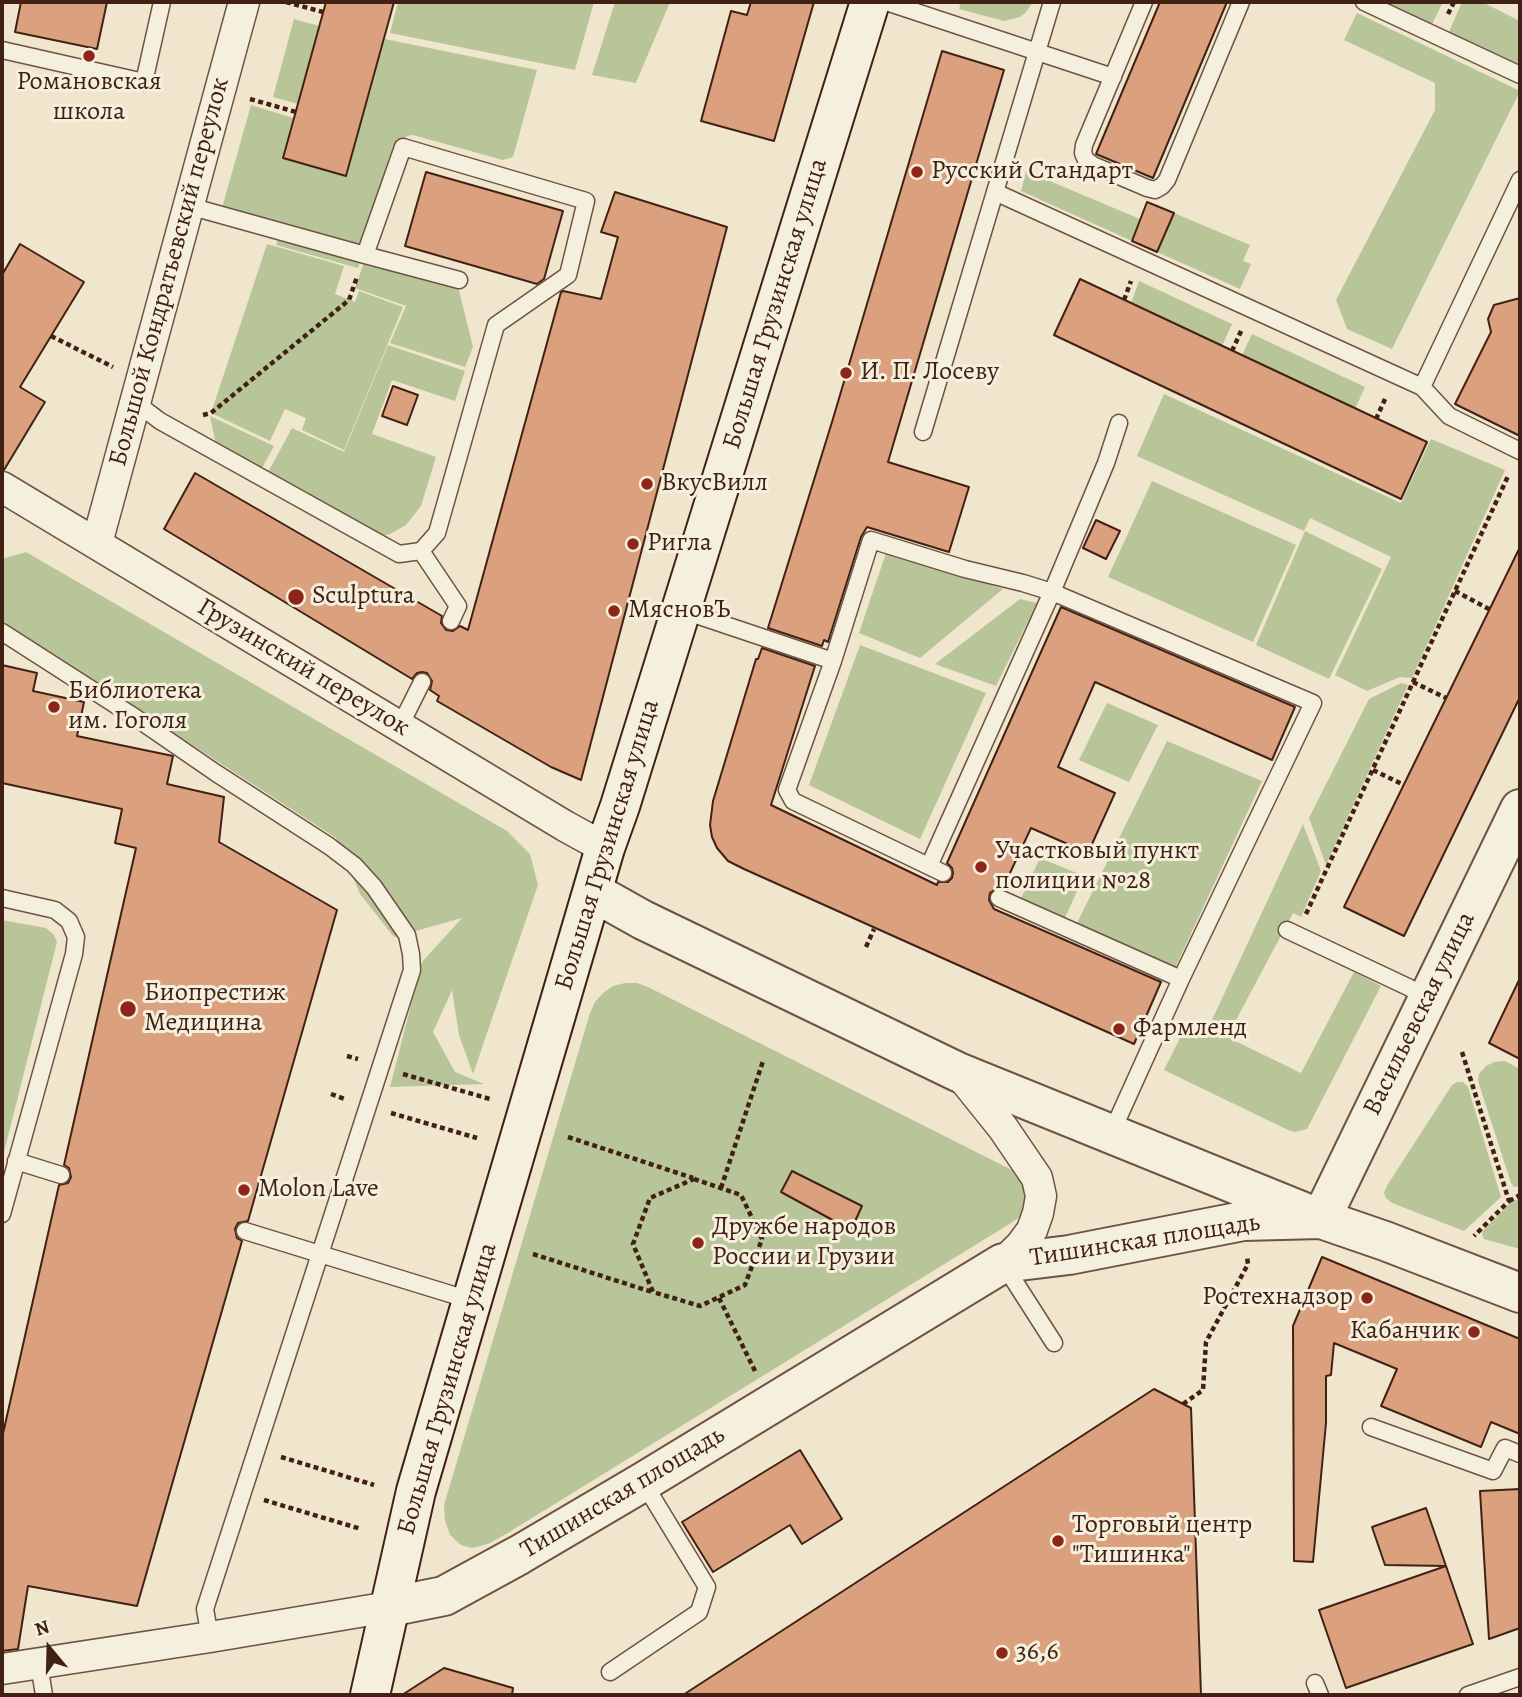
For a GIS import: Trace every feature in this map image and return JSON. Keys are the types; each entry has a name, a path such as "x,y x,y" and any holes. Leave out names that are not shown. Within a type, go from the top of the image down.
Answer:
{"street":[{"name":"Большой Кондратьевский переулок","path":"97,543 244,2"},
{"name":"Большая Грузинская улица","path":"369,1695 416,1491 605,848 870,2"},
{"name":"Грузинский переулок","path":"4,494 97,543 605,848"},
{"name":"Васильевская улица","path":"1321,1219 1520,809"},
{"name":"Тишинская площадь","path":"593,892 643,920 958,1072 1321,1219"},
{"path":"958,1072 1003,1128 1037,1178 1041,1196 1032,1230 1003,1263"},
{"name":"Тишинская площадь","path":"389,1607 444,1596 519,1555 1003,1263 1069,1255 1243,1221 1321,1219"},
{"path":"1321,1219 1520,1293"},
{"path":"2,1670 389,1607"}],"lane":[{"path":"2,50 144,82 162,2"},
{"path":"886,2 1113,77"},
{"path":"923,432 1052,2"},
{"path":"1144,2 1083,153 1086,160 1093,165 1155,190 1167,180 1241,2"},
{"path":"1364,2 1520,75"},
{"path":"138,391 160,421 399,554 421,551 437,533 496,326 568,275 586,201 404,147 365,255"},
{"path":"1422,387 1520,180"},
{"path":"995,192 1422,387 1449,416 1520,451"},
{"path":"188,206 459,281"},
{"path":"1111,1134 1312,703 1052,592 871,540 834,661 787,790 793,801 936,869 1052,592 1106,463 1119,423"},
{"path":"421,551 458,606 451,621"},
{"path":"681,610 834,661"},
{"path":"2,632 329,846 374,887 407,935 411,954 412,970 205,1609 210,1637"},
{"path":"400,726 422,682"},
{"path":"2,898 55,910 69,921 76,937 74,954 2,1214"},
{"path":"999,898 1181,979"},
{"path":"1292,932 1428,998"},
{"path":"16,1161 61,1175"},
{"path":"245,1231 473,1301"},
{"path":"1003,1263 1054,1343"},
{"path":"1371,1427 1493,1471 1505,1448 1520,1454"},
{"path":"610,1672 699,1612 707,1587 643,1482"},
{"path":"39,1664 44,1695"},
{"path":"1468,1695 1520,1677"}],"path":[{"path":"286,2 324,12"},
{"path":"250,99 296,112"},
{"path":"211,413 349,300"},
{"path":"51,336 97,359 138,391"},
{"path":"1292,932 1373,770 1520,451"},
{"path":"1455,591 1489,609"},
{"path":"1413,682 1446,698"},
{"path":"1373,770 1404,785"},
{"path":"866,947 874,929"},
{"path":"1462,1052 1509,1201"},
{"path":"721,1188 763,1061"},
{"path":"381,1067 490,1099"},
{"path":"369,1106 477,1138"},
{"path":"533,1254 700,1306 745,1286 762,1239 741,1195 568,1137"},
{"path":"653,1292 633,1244 641,1221 650,1198 694,1179"},
{"path":"1470,1240 1509,1201 1520,1195"},
{"path":"1183,1404 1203,1390 1206,1342 1248,1264 1246,1255"},
{"path":"719,1298 755,1371"},
{"path":"257,1450 374,1485"},
{"path":"243,1493 361,1529"}],"green space":[{"path":"398,2 594,2 575,70 390,33"},
{"path":"615,2 670,2 636,83 592,75"},
{"path":"961,2 1033,2 1020,17 1004,21 959,9"},
{"path":"1387,2 1443,2 1432,24"},
{"path":"1462,2 1482,2 1520,21 1520,66 1449,32"},
{"path":"1357,13 1520,91 1392,349 1347,329 1336,300 1435,110 1435,83 1344,40"},
{"path":"294,19 319,26 298,104 273,97"},
{"path":"385,39 537,70 513,157 503,160 413,135 407,136 400,143 364,239 359,243 353,244 222,208 251,105 293,118 282,158 347,176"},
{"path":"1026,171 1140,219 1132,241 1021,191"},
{"path":"1174,213 1250,245 1243,261 1251,264 1240,289 1157,252"},
{"path":"280,233 362,256 358,268 276,245"},
{"path":"267,244 344,266 335,294 355,302 359,291 403,307 344,450 302,430 306,418 285,409 270,441 211,413"},
{"path":"366,257 457,282 473,347 465,367 390,343 406,306 355,288"},
{"path":"1139,281 1232,324 1222,346 1131,303"},
{"path":"1252,334 1365,387 1355,409 1242,355"},
{"path":"388,345 465,371 455,401 392,380 372,434 436,457 421,506 406,525 390,534 375,538 266,476 292,428 344,452"},
{"path":"1164,394 1401,503 1431,439 1505,470 1412,678 1400,677 1367,691 1335,675 1391,557 1310,518 1304,531 1137,456"},
{"path":"210,416 274,446 260,472 216,445"},
{"path":"1152,481 1296,545 1253,642 1108,577"},
{"path":"1305,531 1382,569 1329,679 1256,645"},
{"path":"26,552 507,831 530,854 538,885 473,1074 459,1035 452,990 433,1032 455,1072 484,1084 390,1087 422,962 462,918 394,937 360,894 336,838 2,622 2,559"},
{"path":"886,553 1003,589 920,658 859,633"},
{"path":"1020,599 1037,603 996,686 935,664"},
{"path":"860,645 986,693 920,839 809,785"},
{"path":"1401,683 1408,685 1326,865 1309,818 1369,699"},
{"path":"1107,703 1158,725 1129,782 1079,760"},
{"path":"1167,741 1262,781 1175,968 1077,923"},
{"path":"1303,824 1321,871 1301,917 1293,913 1227,1037 1301,1073 1354,972 1381,986 1307,1129 1295,1132 1164,1070 1186,1026 1205,1035"},
{"path":"1040,858 1084,876 1063,922 1019,902"},
{"path":"2,920 46,928 57,942 2,1160"},
{"path":"625,983 648,987 1010,1169 1023,1178 1030,1202 1021,1216 1011,1223 506,1534 488,1544 472,1548 461,1545 450,1535 444,1505 590,1013 603,993 613,986"},
{"path":"1505,1061 1520,1069 1520,1186 1514,1187 1478,1081 1479,1074 1486,1066"},
{"path":"1463,1082 1468,1087 1501,1197 1464,1231 1392,1203 1384,1193 1452,1085"},
{"path":"1520,1198 1520,1249 1484,1239 1483,1231 1510,1203"}],"building":[{"path":"21,2 107,2 97,49 15,32"},
{"path":"326,2 394,2 346,176 283,158"},
{"path":"751,2 814,2 774,141 701,121 731,11 747,15"},
{"path":"1160,2 1227,2 1153,178 1096,154"},
{"path":"942,51 1004,70 888,462 969,487 949,552 867,527 861,537 828,642 824,640 822,646 768,628"},
{"path":"426,172 563,211 544,279 537,284 405,246"},
{"path":"615,192 727,227 581,780 551,767 437,701 439,696 430,690 432,681 427,673 417,673 412,679 164,529 195,473 442,616 441,623 446,630 453,631 460,626 468,630 561,292 601,299 618,237 601,232"},
{"path":"1147,202 1174,213 1157,252 1132,241"},
{"path":"20,244 84,282 20,387 45,402 2,470 2,275"},
{"path":"1080,279 1427,442 1401,499 1054,335"},
{"path":"1520,298 1520,436 1455,404 1491,332 1488,319 1494,305"},
{"path":"393,386 418,395 407,425 382,416"},
{"path":"1096,520 1120,531 1106,559 1083,548"},
{"path":"1520,547 1520,697 1404,936 1344,907"},
{"path":"1061,607 1295,707 1272,760 1095,682 1058,767 1115,793 1088,853 1031,828 1003,888 997,888 990,893 989,900 994,909 1161,982 1134,1044 744,869 728,861 712,837 710,825 713,801 756,659 762,648 815,666 771,805 937,885 938,882 948,882 953,873 947,863"},
{"path":"2,665 37,673 33,691 84,702 77,736 173,756 167,784 224,797 219,842 337,910 248,1221 238,1223 235,1229 237,1238 242,1241 137,1606 28,1586 18,1649 2,1651 2,1438 59,1185 68,1183 71,1177 69,1168 64,1165 136,848 115,843 122,809 2,783"},
{"path":"1520,978 1520,1059 1489,1043"},
{"path":"792,1171 862,1206 851,1230 781,1192"},
{"path":"1322,1257 1520,1339 1520,1434 1491,1422 1481,1447 1381,1406 1397,1369 1334,1343 1331,1375 1326,1376 1326,1423 1313,1562 1294,1561 1293,1326"},
{"name":"Торговый центр \"Тишинка\"","path":"1154,1389 1191,1408 1201,1695 683,1695"},
{"path":"800,1450 842,1519 802,1544 790,1525 713,1572 682,1522"},
{"path":"1520,1489 1520,1628 1489,1639 1480,1491"},
{"path":"1426,1508 1446,1566 1385,1565 1372,1527"},
{"path":"1446,1566 1473,1644 1346,1688 1319,1610"},
{"path":"444,1668 513,1688 512,1695 402,1695"}],"place":[{"name":"Романовская школа","path":"89,56"},
{"name":"Русский Стандарт","path":"917,172"},
{"name":"И. П. Лосеву","path":"846,373"},
{"name":"ВкусВилл","path":"647,484"},
{"name":"Ригла","path":"633,544"},
{"name":"Sculptura","path":"296,597"},
{"name":"МясновЪ","path":"614,611"},
{"name":"Библиотека им. Гоголя","path":"54,707"},
{"name":"Участковый пункт полиции №28","path":"981,867"},
{"name":"Биопрестиж Медицина","path":"128,1009"},
{"name":"Фармленд","path":"1119,1029"},
{"name":"Molon Lave","path":"244,1190"},
{"name":"Дружбе народов России и Грузии","path":"698,1243"},
{"name":"Ростехнадзор","path":"1367,1298"},
{"name":"Кабанчик","path":"1474,1332"},
{"name":"Торговый центр \"Тишинка\"","path":"1058,1541"},
{"name":"36,6","path":"1002,1653"}]}
